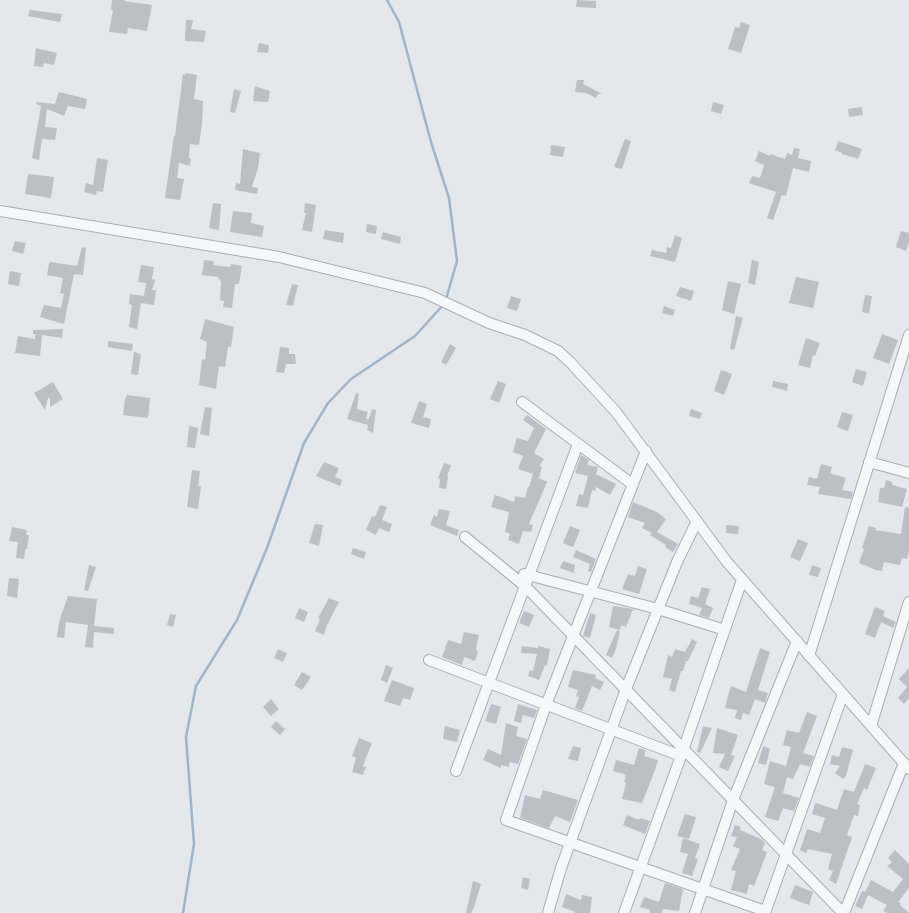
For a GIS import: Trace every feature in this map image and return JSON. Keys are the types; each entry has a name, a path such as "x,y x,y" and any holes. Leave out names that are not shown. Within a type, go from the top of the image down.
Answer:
{"street":[{"path":"0,211 279,257 425,293 488,323 525,335 558,351 616,412 742,580 906,766 844,913 733,800 682,752 626,689 524,586 465,537"},
{"path":"809,656 909,335"},
{"path":"522,402 632,484"},
{"path":"456,771 578,444"},
{"path":"646,451 546,705 506,820 765,912 843,694"},
{"path":"870,462 909,474"},
{"path":"548,913 570,843 626,689 676,562 697,521"},
{"path":"504,569 658,609 725,630"},
{"path":"624,913 742,580"},
{"path":"871,726 909,602"},
{"path":"695,913 733,800 796,641"},
{"path":"429,660 612,730 682,752"}],"building":[{"path":"112,0 125,0 152,5 147,31 128,28 127,34 109,32 113,10 111,9"},
{"path":"577,0 596,1 596,8 576,7"},
{"path":"30,10 62,14 60,22 28,16"},
{"path":"186,20 193,20 191,29 206,31 204,42 185,41"},
{"path":"741,22 750,25 741,53 728,49 735,27 739,28"},
{"path":"259,43 269,45 268,53 257,52"},
{"path":"36,48 57,53 54,65 44,63 43,67 34,66"},
{"path":"186,73 197,75 194,99 203,101 202,124 199,145 190,144 190,166 179,163 177,178 184,179 180,200 165,198 183,74 185,75"},
{"path":"577,80 584,80 583,84 602,94 598,94 596,98 586,93 575,92"},
{"path":"255,86 270,91 268,102 253,101"},
{"path":"234,89 241,91 235,113 230,112"},
{"path":"59,92 87,99 85,109 68,106 64,116 47,109 45,127 57,128 55,140 42,139 39,160 32,158 41,106 36,104 37,102 55,104"},
{"path":"713,102 724,105 721,114 711,111"},
{"path":"862,107 863,115 849,117 848,109"},
{"path":"625,139 631,141 622,169 614,167"},
{"path":"838,141 862,149 858,159 835,150"},
{"path":"551,145 565,147 563,157 550,155"},
{"path":"794,148 800,149 798,158 811,161 809,172 793,168 786,196 782,195 773,220 767,218 776,192 749,183 752,176 760,178 764,165 755,161 759,151 770,156 770,154 785,159 787,153 792,155"},
{"path":"243,149 260,153 252,187 258,188 257,194 235,190 236,183 240,184"},
{"path":"97,158 108,160 103,192 97,191 96,195 84,192 86,183 93,185"},
{"path":"28,174 54,177 51,198 25,194"},
{"path":"213,203 221,204 219,230 209,228"},
{"path":"305,203 316,205 312,232 302,230 306,213 304,213"},
{"path":"233,211 252,213 251,223 264,226 262,237 230,232"},
{"path":"367,224 377,226 376,234 366,232"},
{"path":"325,230 344,233 343,243 323,239"},
{"path":"901,231 909,233 906,251 896,247"},
{"path":"383,232 401,237 400,244 381,239"},
{"path":"675,235 682,238 675,262 650,256 652,250 666,253 667,247 671,248"},
{"path":"15,241 26,243 23,254 12,251"},
{"path":"82,247 86,248 83,275 74,274 64,324 40,317 44,305 61,308 64,294 60,293 63,278 47,275 50,262 77,266"},
{"path":"204,260 214,261 213,265 230,267 231,264 242,266 239,284 235,284 232,308 223,307 224,301 220,300 221,282 218,277 202,275"},
{"path":"752,260 759,262 755,285 748,283"},
{"path":"141,265 154,267 152,279 155,280 152,290 156,290 154,305 141,303 137,329 129,327 132,305 129,304 130,294 144,296 146,283 138,282"},
{"path":"10,271 21,273 19,286 8,284"},
{"path":"796,277 819,282 813,308 789,303"},
{"path":"728,281 741,284 734,314 722,310"},
{"path":"292,284 298,285 293,306 286,305"},
{"path":"680,287 694,291 691,301 676,296"},
{"path":"865,295 872,296 869,314 862,312"},
{"path":"511,296 521,299 517,311 507,308"},
{"path":"664,306 675,310 673,316 662,313"},
{"path":"736,316 743,318 734,350 730,349"},
{"path":"205,319 234,327 225,367 219,366 216,389 199,385 202,359 205,360 207,342 200,339"},
{"path":"63,329 62,338 42,335 40,356 15,353 18,336 35,339 35,334 33,334 33,330"},
{"path":"882,334 898,340 889,364 873,358"},
{"path":"806,338 820,343 815,356 813,355 810,368 798,365"},
{"path":"108,341 133,344 132,351 108,347"},
{"path":"450,344 456,348 446,365 441,362"},
{"path":"280,347 289,348 289,354 295,354 296,364 286,364 284,373 276,372"},
{"path":"134,352 141,354 138,375 131,374"},
{"path":"856,369 867,372 863,386 852,382"},
{"path":"721,370 732,374 724,395 714,391"},
{"path":"498,381 506,384 499,403 490,399"},
{"path":"773,381 788,384 787,391 772,387"},
{"path":"53,382 63,399 50,407 50,398 48,398 45,410 34,393"},
{"path":"356,393 359,394 357,409 368,412 366,419 369,419 372,409 376,410 373,433 367,430 368,425 347,419"},
{"path":"127,395 150,398 148,418 123,415"},
{"path":"419,401 427,404 423,417 431,419 429,428 411,423"},
{"path":"205,407 212,408 209,436 200,434"},
{"path":"691,409 702,413 700,419 689,416"},
{"path":"842,412 853,415 848,431 837,427"},
{"path":"527,415 546,429 534,453 544,459 539,466 542,467 539,478 547,482 529,524 533,525 531,532 523,531 519,544 508,540 510,534 505,532 509,512 491,507 495,495 514,502 515,496 525,498 533,474 518,469 523,456 513,452 517,438 528,441 534,428 523,420"},
{"path":"189,426 198,428 195,448 187,447"},
{"path":"581,455 589,460 587,465 598,467 596,474 616,484 610,495 596,487 595,491 592,490 588,508 576,506 579,494 583,495 588,476 575,473"},
{"path":"324,462 339,468 335,477 342,480 340,486 316,476"},
{"path":"444,463 451,465 447,476 446,489 439,488 440,479 438,478"},
{"path":"821,464 832,467 830,473 846,478 842,490 853,492 851,499 818,494 820,487 807,485 809,477 817,479"},
{"path":"192,470 200,471 198,486 201,486 198,509 187,507"},
{"path":"886,480 892,482 892,485 907,489 902,507 878,502 880,488 884,488"},
{"path":"633,502 657,512 666,519 657,532 678,544 673,552 650,535 652,533 642,528 645,523 628,517"},
{"path":"380,505 387,507 382,520 392,524 389,532 379,528 376,535 366,530 372,516 375,517"},
{"path":"905,507 909,508 909,550 907,559 902,558 900,565 884,562 882,571 859,563 869,526 876,528 875,530 901,534"},
{"path":"439,509 450,511 446,525 459,530 457,536 430,525 434,515 437,517"},
{"path":"315,524 323,525 319,546 309,543"},
{"path":"726,525 739,526 738,534 726,533"},
{"path":"570,526 580,530 573,547 563,543"},
{"path":"12,527 27,530 26,535 29,535 24,559 16,558 18,542 9,541"},
{"path":"798,539 808,543 800,561 790,557"},
{"path":"353,548 366,552 364,559 351,554"},
{"path":"576,550 596,559 591,572 588,571 590,564 573,557"},
{"path":"563,561 575,565 574,573 560,568"},
{"path":"89,565 96,567 88,591 84,590"},
{"path":"812,565 821,568 818,577 809,575"},
{"path":"638,566 647,569 639,594 622,589 628,574 635,576"},
{"path":"9,578 19,579 17,598 7,596"},
{"path":"702,587 710,589 705,604 713,608 709,618 699,615 702,608 689,604 691,596 698,598"},
{"path":"68,596 97,599 94,626 114,628 114,634 94,632 93,648 85,647 88,625 66,622 64,638 57,637 59,622"},
{"path":"329,598 339,602 324,635 315,631 320,619 318,618"},
{"path":"613,606 633,609 626,627 621,625 620,630 609,627"},
{"path":"875,607 885,611 883,616 896,622 893,628 881,622 875,638 865,634"},
{"path":"299,608 308,612 304,622 295,618"},
{"path":"524,611 534,615 529,627 519,623"},
{"path":"590,613 596,615 590,638 583,636"},
{"path":"170,614 176,615 173,627 167,625"},
{"path":"617,630 620,631 612,658 606,655"},
{"path":"464,632 479,635 476,649 478,652 475,661 464,657 462,665 442,657 448,640 461,644"},
{"path":"692,639 697,642 688,661 686,661 683,671 681,671 675,692 669,690 672,679 663,677 668,655 672,657 675,649 685,652"},
{"path":"522,646 538,648 538,646 550,649 547,666 545,665 539,680 528,676 530,670 533,671 537,654 521,653"},
{"path":"760,648 770,652 758,690 768,693 765,703 755,699 749,715 743,713 741,720 735,718 737,710 725,708 728,696 731,686 746,692"},
{"path":"278,649 287,653 283,662 274,658"},
{"path":"386,665 393,668 387,683 381,680"},
{"path":"909,668 909,698 904,704 898,698 907,687 899,679"},
{"path":"573,670 596,675 595,678 604,682 600,690 592,686 582,711 575,708 579,697 576,696 578,690 568,687"},
{"path":"302,672 311,677 302,690 294,685"},
{"path":"392,680 414,688 410,700 403,698 400,706 384,701"},
{"path":"271,699 279,709 271,716 263,707"},
{"path":"491,704 501,707 496,724 485,721"},
{"path":"518,704 537,710 534,718 523,715 521,723 514,721"},
{"path":"807,712 817,716 803,753 814,756 810,767 800,764 793,779 787,777 783,793 799,798 794,811 783,808 778,821 765,817 775,787 764,784 770,761 786,766 791,747 783,745 787,730 799,733"},
{"path":"276,721 285,729 280,735 271,727"},
{"path":"506,723 518,727 516,736 527,739 518,764 510,762 509,767 501,765 501,768 483,760 488,749 501,755"},
{"path":"445,726 460,730 457,742 443,739"},
{"path":"703,726 712,728 700,753 697,752"},
{"path":"717,728 738,735 731,755 726,754 735,756 728,771 719,767 725,754 713,753"},
{"path":"359,738 372,743 363,766 366,767 363,775 352,772 356,758 352,756"},
{"path":"573,746 581,748 578,761 568,759"},
{"path":"763,746 770,749 766,765 758,763"},
{"path":"842,747 853,750 846,776 843,779 835,773 840,766 830,764 832,755 839,757"},
{"path":"639,748 646,750 644,756 658,760 642,803 622,799 626,775 613,771 616,760 634,765"},
{"path":"865,764 876,768 867,790 864,788 857,804 860,805 858,816 854,815 847,835 852,837 836,884 829,880 833,871 828,869 832,854 808,849 806,853 800,850 807,829 820,833 825,818 812,814 815,804 837,810 844,789 854,792"},
{"path":"543,790 578,800 570,822 555,816 549,828 520,818 525,795 540,799"},
{"path":"685,814 696,817 689,839 677,836"},
{"path":"627,815 639,820 640,818 650,821 645,834 623,825"},
{"path":"735,825 741,827 740,830 761,839 765,843 762,850 767,852 754,886 749,884 747,894 731,890 736,871 731,870 740,849 733,846 737,837 731,836"},
{"path":"683,838 700,844 695,858 698,859 692,876 682,873 688,854 680,852"},
{"path":"895,850 909,864 909,888 898,902 909,913 888,913 883,911 887,905 868,895 862,909 855,906 862,891 865,892 871,880 893,892 903,879 887,866 892,862 888,858"},
{"path":"523,877 530,879 528,890 521,888"},
{"path":"473,881 481,884 471,913 466,913"},
{"path":"665,883 683,889 679,911 663,909 662,913 650,913 650,910 640,907 644,897 659,902"},
{"path":"795,885 813,892 809,905 790,898"},
{"path":"566,894 581,900 582,895 592,897 590,913 575,913 562,907"}],"waterway":[{"path":"387,0 399,22 431,142 449,198 457,261 446,299"},
{"path":"183,913 194,844 186,737 196,686 237,620 267,548 304,443 328,403 351,379 415,336 444,304"}]}
